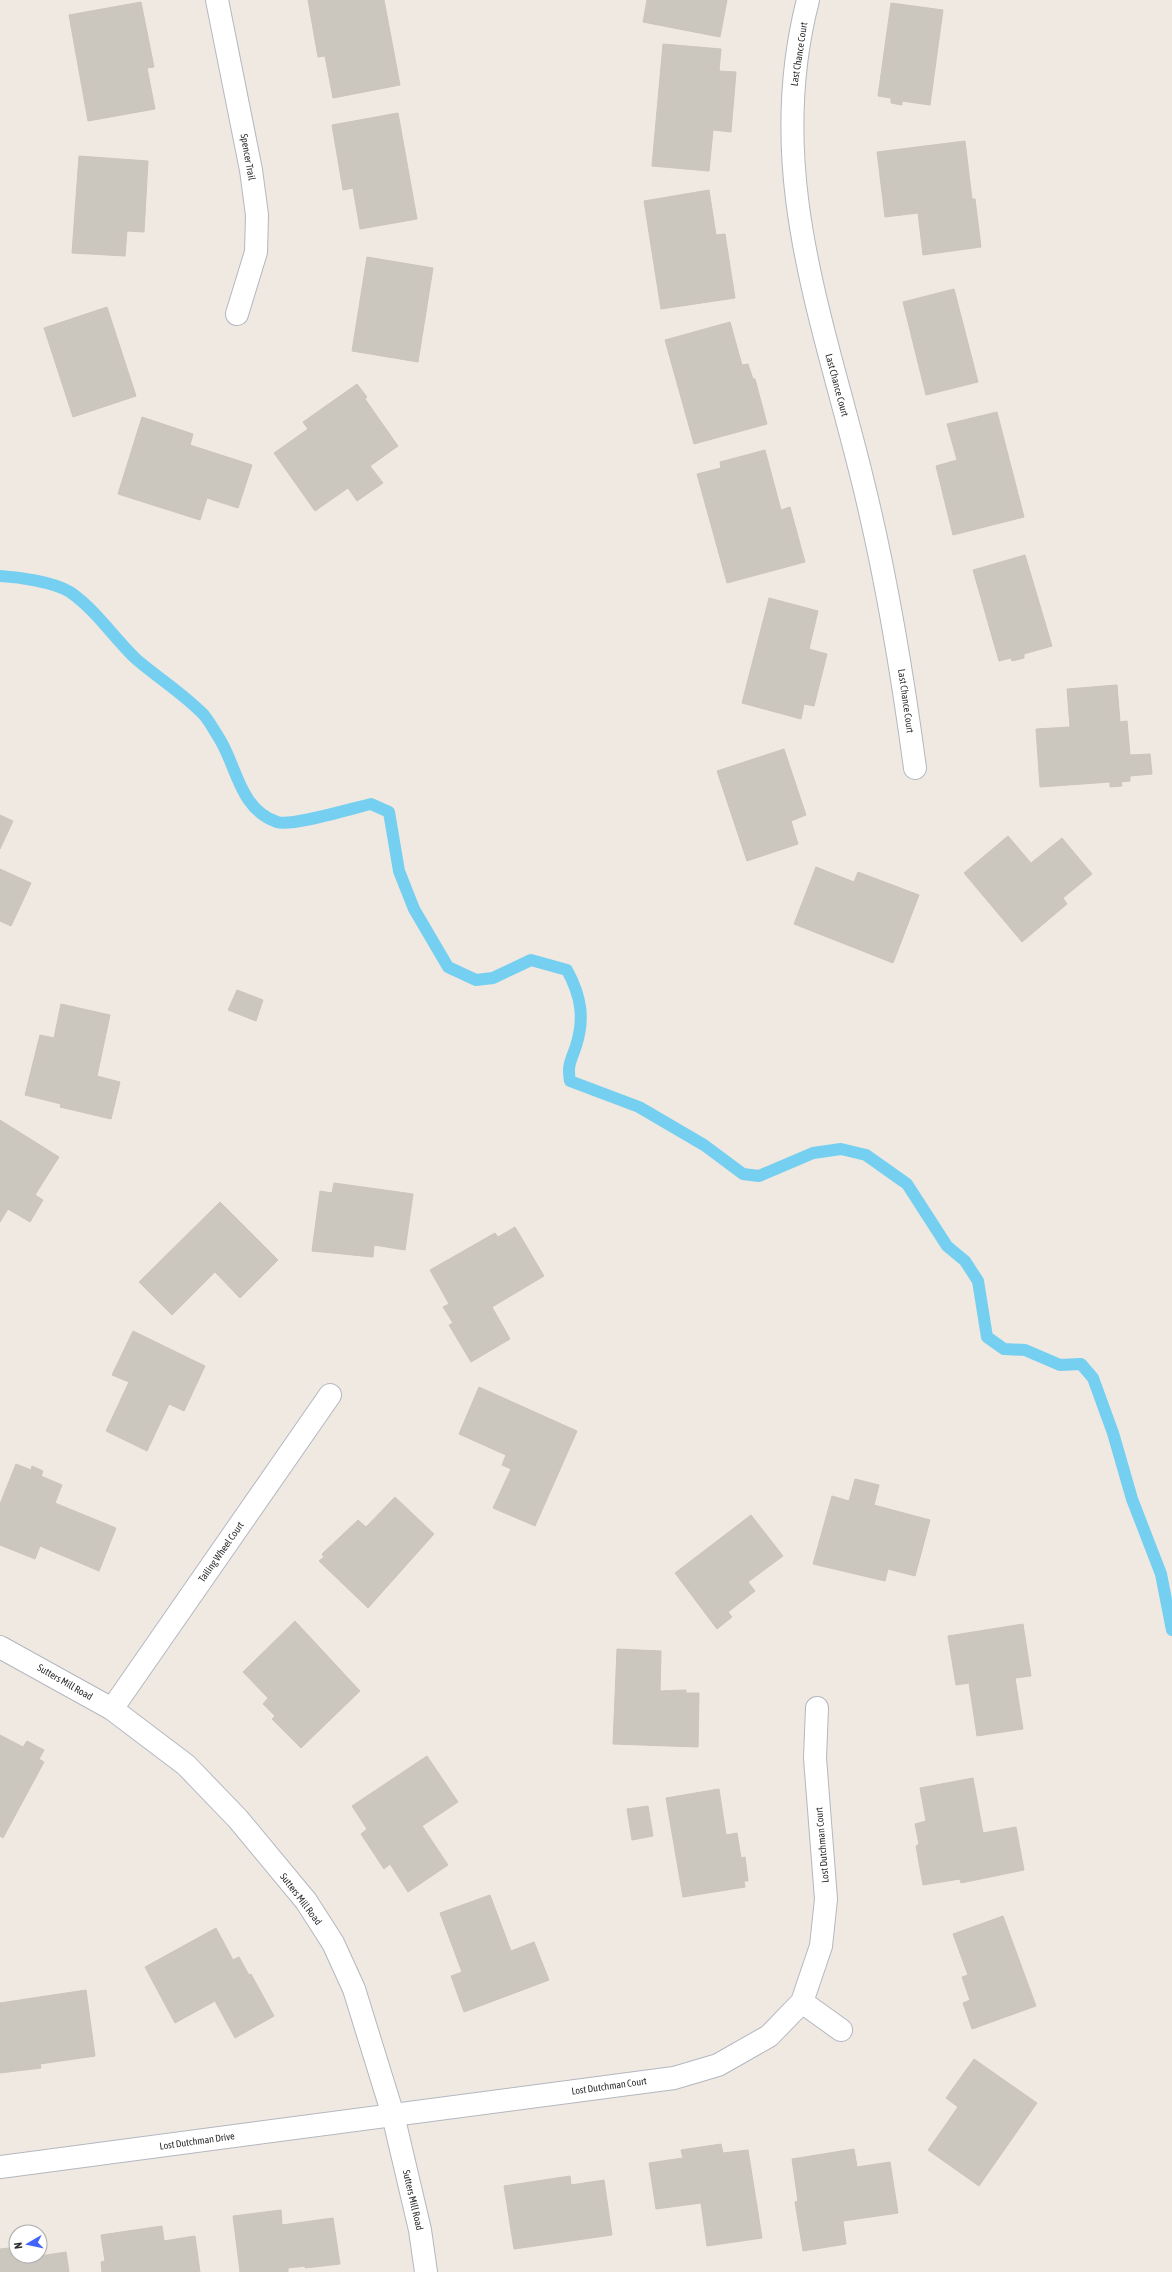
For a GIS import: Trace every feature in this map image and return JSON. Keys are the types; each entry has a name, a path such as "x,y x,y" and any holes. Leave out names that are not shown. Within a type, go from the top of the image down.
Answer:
{"street":[{"name":"Spencer Trail","path":"217,0 251,170 257,215 256,252 237,314"},
{"name":"Last Chance Court","path":"808,0 793,80 792,148 798,212 810,279 862,478 883,569 900,658 916,768"},
{"name":"Tailing Wheel Court","path":"112,1709 330,1395"},
{"name":"Sutters Mill Road","path":"0,1647 112,1709 186,1765 238,1819 306,1901 333,1943 354,1989 393,2115 420,2230 426,2272"},
{"name":"Lost Dutchman Court","path":"393,2115 674,2078 718,2065 769,2036 802,2002 821,1946 826,1899 815,1758 817,1708"},
{"path":"802,2002 841,2030"},
{"name":"Lost Dutchman Drive","path":"0,2167 393,2115"}],"building":[{"path":"308,0 384,0 400,85 333,98 325,56 318,57"},
{"path":"647,0 727,0 720,37 643,22"},
{"path":"141,2 154,67 147,68 155,109 88,121 69,15"},
{"path":"891,3 943,10 930,105 902,101 902,105 891,103 891,98 878,96"},
{"path":"663,44 721,49 719,71 736,72 731,132 713,130 709,171 652,166"},
{"path":"398,113 417,219 360,229 353,188 343,190 332,125"},
{"path":"965,141 972,199 975,199 981,247 923,255 918,213 885,217 877,152"},
{"path":"79,156 148,161 144,232 127,231 125,256 72,253"},
{"path":"709,190 716,235 725,234 735,298 661,309 644,201"},
{"path":"367,257 433,268 418,362 352,351"},
{"path":"954,289 978,382 926,395 903,302"},
{"path":"107,307 136,396 73,417 44,328"},
{"path":"730,322 742,365 748,364 753,379 755,379 767,424 694,444 665,340"},
{"path":"357,384 367,397 365,399 398,446 370,466 383,483 357,501 348,488 315,511 274,453 308,429 303,422"},
{"path":"997,412 1024,517 953,535 936,466 957,460 947,424"},
{"path":"142,417 193,434 190,445 252,465 238,508 207,498 200,520 118,494"},
{"path":"765,450 781,510 790,507 805,562 727,583 697,474 721,468 720,462"},
{"path":"1025,555 1052,646 1024,654 1024,658 1012,661 1011,658 999,661 973,570"},
{"path":"769,598 818,611 809,649 827,654 814,706 804,704 801,719 742,703"},
{"path":"1117,685 1120,722 1127,721 1130,755 1150,754 1152,774 1130,776 1130,781 1121,782 1122,786 1110,787 1110,782 1040,787 1036,729 1070,727 1067,689"},
{"path":"784,749 806,815 791,821 798,844 747,861 717,771"},
{"path":"0,815 13,821 0,849"},
{"path":"1008,836 1031,863 1062,838 1092,874 1063,898 1067,904 1022,942 964,873"},
{"path":"816,867 854,882 858,872 919,895 893,963 794,924"},
{"path":"0,869 31,883 11,926 0,921"},
{"path":"237,990 263,1000 256,1021 228,1010"},
{"path":"61,1004 110,1015 97,1076 120,1082 111,1119 60,1107 61,1104 25,1095 40,1035 54,1038"},
{"path":"0,1120 59,1157 35,1195 43,1200 30,1222 8,1209 0,1222"},
{"path":"334,1183 413,1194 405,1250 374,1245 373,1257 312,1251 320,1191 332,1193"},
{"path":"220,1202 278,1260 240,1298 215,1272 172,1315 139,1282"},
{"path":"515,1227 544,1276 492,1307 510,1339 471,1362 449,1325 453,1323 443,1307 449,1304 430,1270 495,1233 498,1237"},
{"path":"133,1331 205,1366 184,1411 169,1404 147,1451 106,1431 129,1382 112,1375"},
{"path":"479,1387 577,1431 535,1526 493,1508 511,1469 502,1465 506,1455 459,1434"},
{"path":"16,1464 31,1470 32,1466 43,1471 41,1476 62,1485 55,1503 116,1528 99,1571 40,1546 35,1559 0,1545 0,1504"},
{"path":"855,1479 879,1485 874,1505 930,1520 915,1576 888,1569 885,1581 813,1564 832,1496 849,1501"},
{"path":"395,1497 434,1534 368,1608 319,1561 324,1557 322,1554 358,1520 366,1527"},
{"path":"751,1515 783,1556 748,1582 755,1591 728,1612 732,1617 717,1629 675,1573"},
{"path":"295,1621 360,1691 301,1748 272,1719 275,1716 263,1704 268,1698 243,1672"},
{"path":"1023,1624 1031,1676 1015,1678 1023,1729 977,1736 969,1683 956,1685 948,1636"},
{"path":"617,1649 661,1651 660,1691 686,1690 686,1693 699,1693 698,1747 613,1744"},
{"path":"0,1735 23,1747 27,1741 44,1750 39,1759 44,1762 3,1838 0,1836"},
{"path":"427,1756 458,1802 422,1826 448,1865 408,1892 390,1864 384,1869 361,1834 367,1829 352,1806"},
{"path":"973,1778 983,1833 1016,1827 1024,1870 961,1883 960,1879 923,1885 916,1846 919,1844 915,1824 926,1821 920,1788"},
{"path":"719,1789 726,1835 737,1833 741,1858 745,1857 748,1881 744,1881 745,1887 683,1897 666,1798"},
{"path":"648,1806 653,1836 632,1840 627,1809"},
{"path":"490,1895 511,1951 534,1942 549,1980 464,2012 451,1976 462,1972 440,1913"},
{"path":"1003,1916 1036,2006 972,2029 963,2003 970,2000 962,1977 968,1975 953,1934"},
{"path":"216,1928 233,1960 239,1957 249,1975 251,1974 274,2016 235,2038 215,2001 175,2023 145,1967"},
{"path":"86,1990 95,2056 40,2064 41,2068 0,2073 0,2003"},
{"path":"974,2059 1037,2103 979,2186 928,2150 958,2107 946,2098"},
{"path":"721,2144 723,2153 748,2150 762,2238 707,2246 701,2203 656,2209 649,2163 683,2158 681,2150"},
{"path":"854,2149 857,2167 890,2162 898,2213 843,2221 846,2244 803,2251 795,2202 798,2201 792,2159"},
{"path":"570,2176 571,2185 604,2180 612,2235 514,2249 504,2186"},
{"path":"281,2210 282,2225 333,2218 340,2264 305,2268 305,2266 288,2268 288,2272 240,2272 233,2216"},
{"path":"162,2226 164,2241 195,2236 200,2272 102,2272 101,2262 105,2261 101,2235"},
{"path":"8,2248 8,2264 48,2264 48,2255 66,2252 69,2272 0,2272 0,2249"}],"waterway":[{"path":"0,576 26,579 55,585 70,592 88,607 136,659 188,700 204,715 225,749 240,786 254,807 264,816 277,822 295,822 371,804 389,812 399,871 414,909 448,967 476,980 493,978 531,960 567,970 576,989 581,1017 579,1036 569,1067 570,1081 639,1107 704,1145 743,1174 759,1176 813,1153 841,1149 866,1155 907,1184 947,1246 965,1261 978,1281 987,1337 1004,1349 1025,1350 1060,1365 1081,1364 1093,1378 1113,1433 1132,1499 1161,1574 1172,1630"}]}
